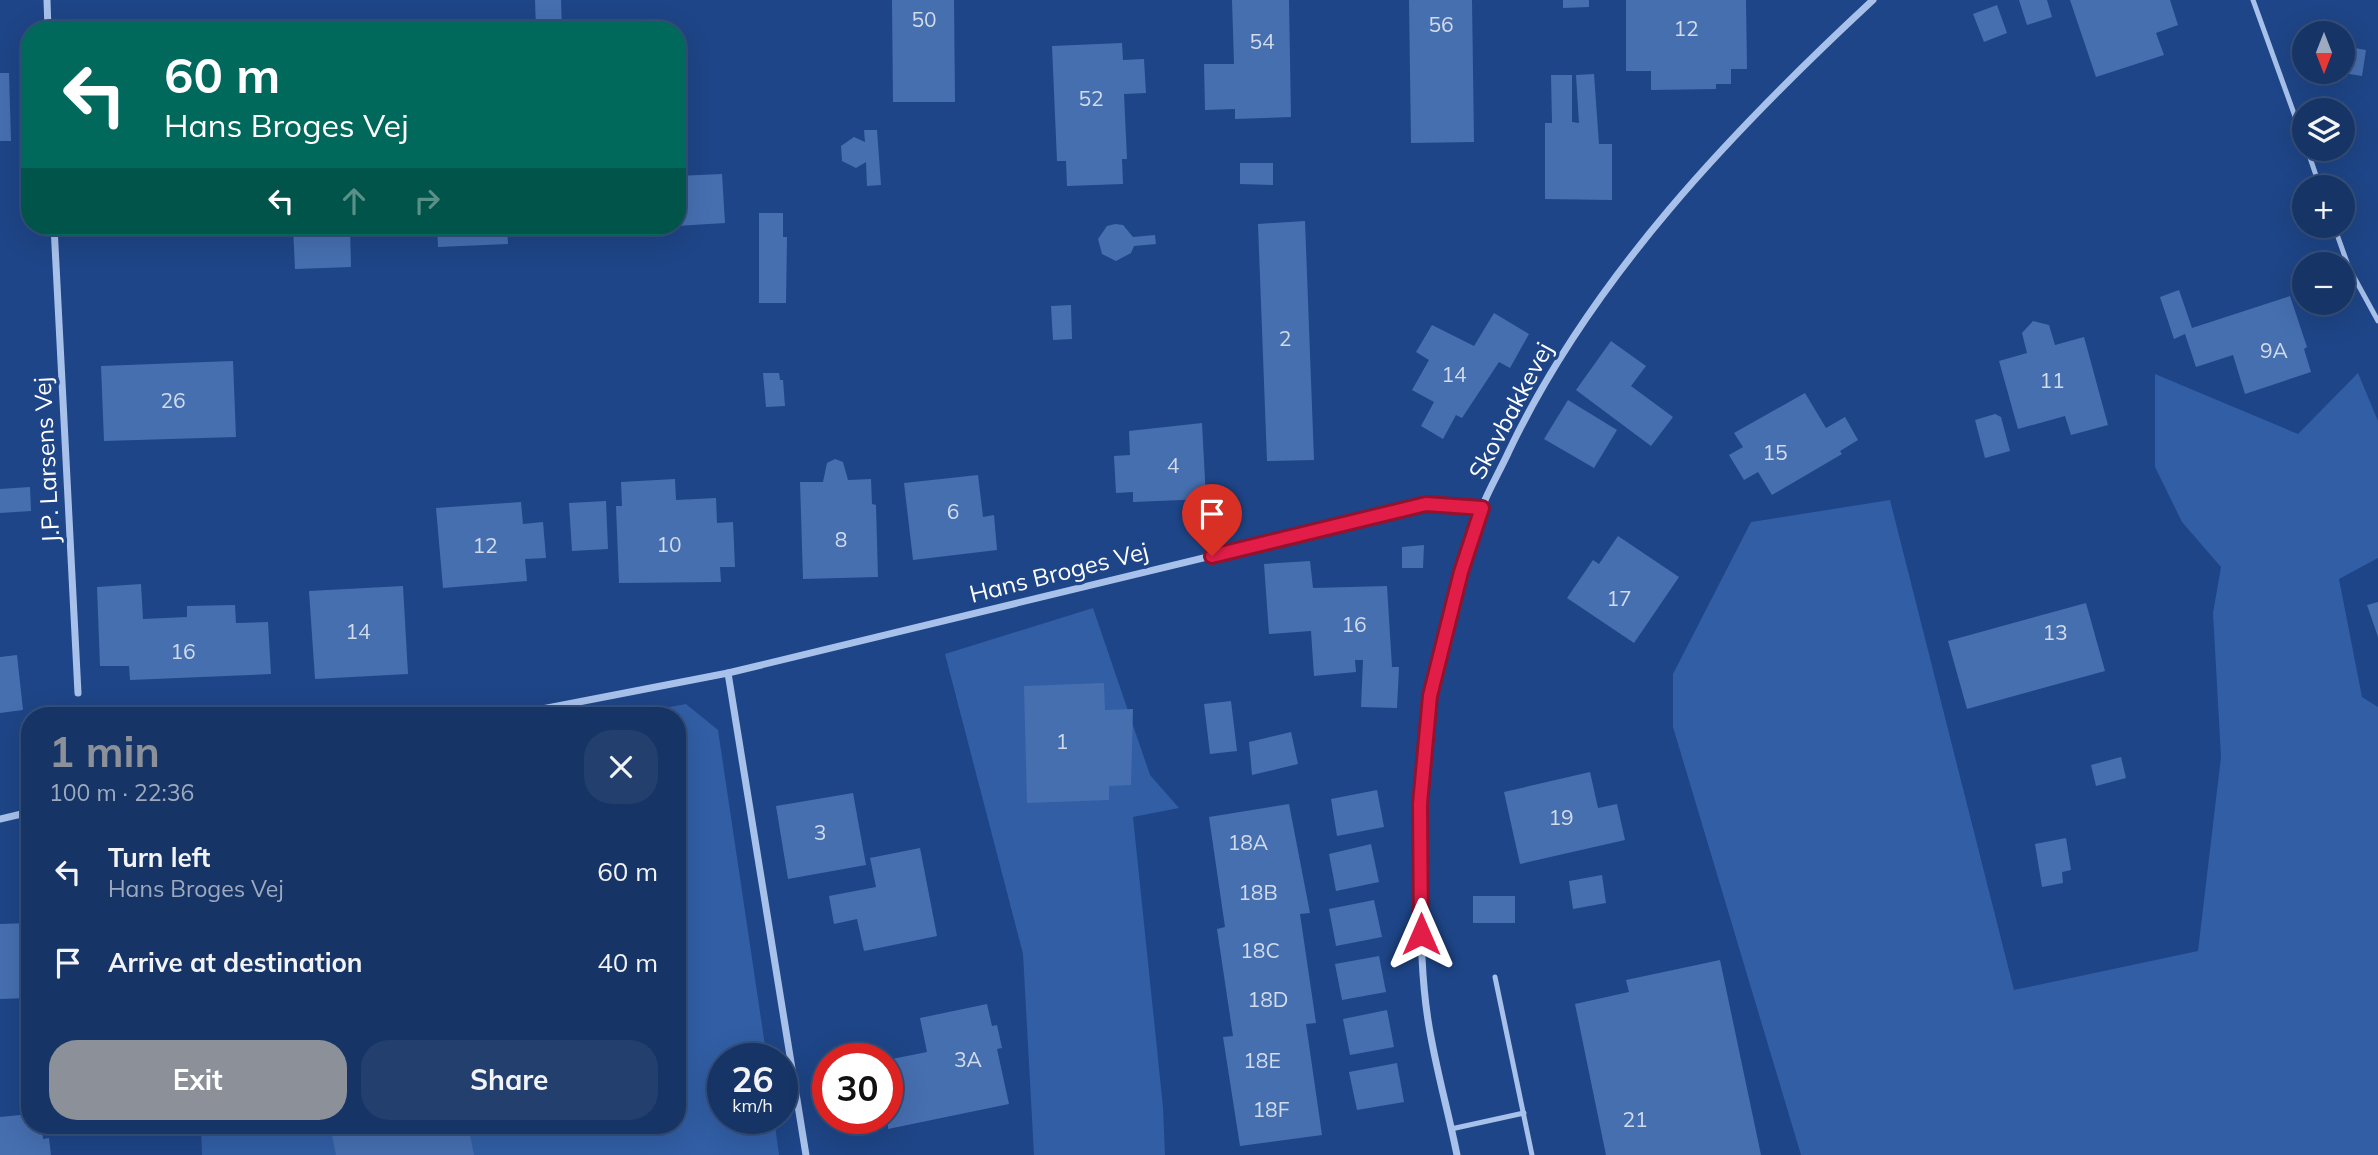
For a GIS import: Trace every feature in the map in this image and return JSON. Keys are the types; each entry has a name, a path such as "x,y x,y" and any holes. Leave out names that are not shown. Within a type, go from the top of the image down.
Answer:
{"street":[{"path":"47,0 48,21"},
{"name":"Skovbakkevej","path":"1457,1155 1428,1020 1421,934 1420,804 1430,696 1461,572 1482,508 1526,415 1589,311 1655,224 1815,53 1873,0"},
{"name":"J.P. Larsens Vej","path":"54,235 78,693"},
{"name":"Hans Broges Vej","path":"552,707 728,673 1426,504 1482,508"},
{"path":"728,673 806,1155"},
{"path":"0,819 21,814"}],"lane":[{"path":"2253,0 2292,108"},
{"path":"2338,238 2349,268 2378,321"},
{"path":"1495,977 1532,1155"},
{"path":"1451,1129 1524,1114"}],"shaded area":[{"path":"2358,373 2378,421 2378,558 2339,579 2362,697 2378,707 2378,1155 1801,1155 1673,727 1673,674 1751,522 1890,500 2014,990 2198,951 2221,757 2213,613 2221,567 2182,522 2155,467 2155,374 2298,434"},
{"path":"1093,608 1150,775 1179,808 1133,817 1163,1107 1165,1155 1034,1155 1023,954 945,654"},
{"path":"686,704 718,730 765,1043 707,1043 707,1134 776,1134 779,1155 202,1155 201,1134 686,1134 686,707 670,707"}],"building":[{"path":"535,0 561,0 562,21 536,21"},
{"path":"892,0 954,0 955,102 893,102"},
{"path":"1232,0 1289,0 1291,117 1235,119 1235,109 1205,110 1204,64 1234,64"},
{"path":"1409,0 1472,0 1474,142 1411,143"},
{"path":"1563,0 1589,0 1589,7 1563,8"},
{"path":"1626,0 1746,0 1747,69 1731,69 1731,84 1716,84 1716,89 1651,90 1651,71 1626,71"},
{"path":"2019,0 2047,0 2052,17 2027,25"},
{"path":"2070,0 2170,0 2178,25 2156,33 2164,55 2096,77"},
{"path":"1997,5 2007,33 1984,42 1973,14"},
{"path":"1122,43 1123,60 1144,59 1146,93 1124,94 1127,159 1122,159 1123,184 1067,186 1066,161 1057,161 1052,46"},
{"path":"2356,48 2366,50 2362,76 2356,75"},
{"path":"0,73 9,73 11,141 0,141"},
{"path":"1594,74 1599,144 1612,144 1612,200 1545,199 1545,123 1552,123 1551,75 1572,75 1572,122 1579,123 1576,75"},
{"path":"864,130 877,130 881,185 867,186 866,162 856,168 842,161 841,146 854,137 865,142"},
{"path":"1240,163 1273,163 1273,185 1240,184"},
{"path":"722,174 725,223 686,225 686,176"},
{"path":"759,213 783,213 783,237 787,237 786,303 759,303"},
{"path":"1305,221 1314,460 1267,461 1258,224"},
{"path":"1123,225 1133,237 1155,235 1156,244 1134,246 1131,253 1116,261 1102,254 1098,239 1107,226"},
{"path":"293,235 350,235 351,267 295,269"},
{"path":"437,235 508,235 508,244 438,247"},
{"path":"2179,290 2192,328 2290,296 2292,315 2296,315 2307,347 2304,349 2311,372 2245,394 2233,355 2196,367 2185,334 2174,339 2160,297"},
{"path":"1071,305 1072,339 1053,340 1051,306"},
{"path":"1494,313 1529,334 1510,368 1499,362 1462,418 1456,415 1443,439 1421,426 1434,402 1412,390 1429,360 1416,352 1432,325 1474,346"},
{"path":"2033,321 2049,325 2055,345 2084,337 2108,425 2071,435 2065,416 2018,429 1999,361 2027,353 2022,333"},
{"path":"1611,341 1646,366 1631,386 1673,417 1651,446 1576,390"},
{"path":"233,361 236,437 104,441 101,366"},
{"path":"763,373 779,373 780,380 783,380 785,406 766,407"},
{"path":"1805,393 1826,428 1845,417 1858,440 1840,451 1842,454 1772,495 1758,472 1744,480 1729,455 1743,447 1734,433"},
{"path":"1568,400 1617,430 1594,468 1544,439"},
{"path":"1995,414 2001,417 2010,451 1985,458 1975,420"},
{"path":"1202,423 1206,499 1133,502 1133,492 1116,493 1114,456 1130,455 1129,431"},
{"path":"835,459 843,462 848,480 871,479 872,504 876,505 878,577 803,579 800,482 823,482 827,463"},
{"path":"978,475 983,517 994,515 997,550 913,560 904,483"},
{"path":"675,479 676,500 716,498 717,523 733,522 735,567 720,567 721,582 619,583 616,506 622,506 621,482"},
{"path":"30,487 31,511 0,513 0,489"},
{"path":"606,501 608,549 572,551 569,503"},
{"path":"521,502 523,524 543,522 546,558 525,559 527,581 443,588 436,508"},
{"path":"1618,536 1679,577 1634,643 1567,598 1593,560 1599,564"},
{"path":"1424,545 1423,568 1402,568 1402,547"},
{"path":"1310,561 1313,588 1387,586 1392,667 1399,667 1397,708 1361,707 1363,660 1355,660 1356,672 1314,676 1311,631 1269,634 1264,564"},
{"path":"141,584 143,619 187,617 187,606 235,605 236,623 268,622 271,674 130,680 129,666 100,666 97,587"},
{"path":"403,586 408,674 315,679 309,591"},
{"path":"2378,602 2378,637 2367,605"},
{"path":"2086,603 2105,671 1967,709 1948,641"},
{"path":"17,655 21,710 0,713 0,657"},
{"path":"1104,683 1105,710 1133,709 1131,785 1109,786 1109,800 1027,803 1024,686"},
{"path":"1231,701 1237,751 1210,754 1204,704"},
{"path":"1291,732 1298,764 1252,775 1249,742"},
{"path":"2121,757 2126,778 2096,786 2091,765"},
{"path":"1590,772 1598,808 1617,804 1625,840 1520,864 1504,792"},
{"path":"1377,790 1384,827 1337,836 1331,799"},
{"path":"853,793 866,865 788,879 776,806"},
{"path":"1289,804 1310,913 1300,914 1316,1023 1306,1024 1322,1135 1240,1146 1223,1037 1233,1036 1217,929 1225,927 1209,817"},
{"path":"2066,838 2071,870 2062,872 2063,883 2042,887 2035,844"},
{"path":"1371,844 1379,882 1336,891 1329,854"},
{"path":"920,848 937,936 864,951 857,919 834,924 829,896 876,887 870,858"},
{"path":"1602,875 1606,903 1573,909 1569,881"},
{"path":"1473,896 1515,896 1515,923 1473,923"},
{"path":"1374,900 1382,937 1336,946 1329,909"},
{"path":"21,923 21,998 0,999 0,924"},
{"path":"1379,956 1386,992 1342,1000 1335,964"},
{"path":"1720,960 1761,1155 1606,1155 1575,1004 1629,992 1626,980"},
{"path":"987,1004 992,1026 997,1025 1002,1048 997,1049 1009,1104 903,1126 903,1057 927,1052 920,1018"},
{"path":"1387,1010 1394,1047 1350,1055 1343,1019"},
{"path":"1397,1063 1404,1102 1357,1110 1349,1072"},
{"path":"21,1115 21,1134 43,1134 43,1139 49,1138 51,1155 0,1155 0,1117"},
{"path":"332,1134 470,1134 474,1155 336,1155"}],"route":[{"path":"1212,556 1426,504 1482,508 1461,572 1430,696 1420,804 1421,934"}]}
